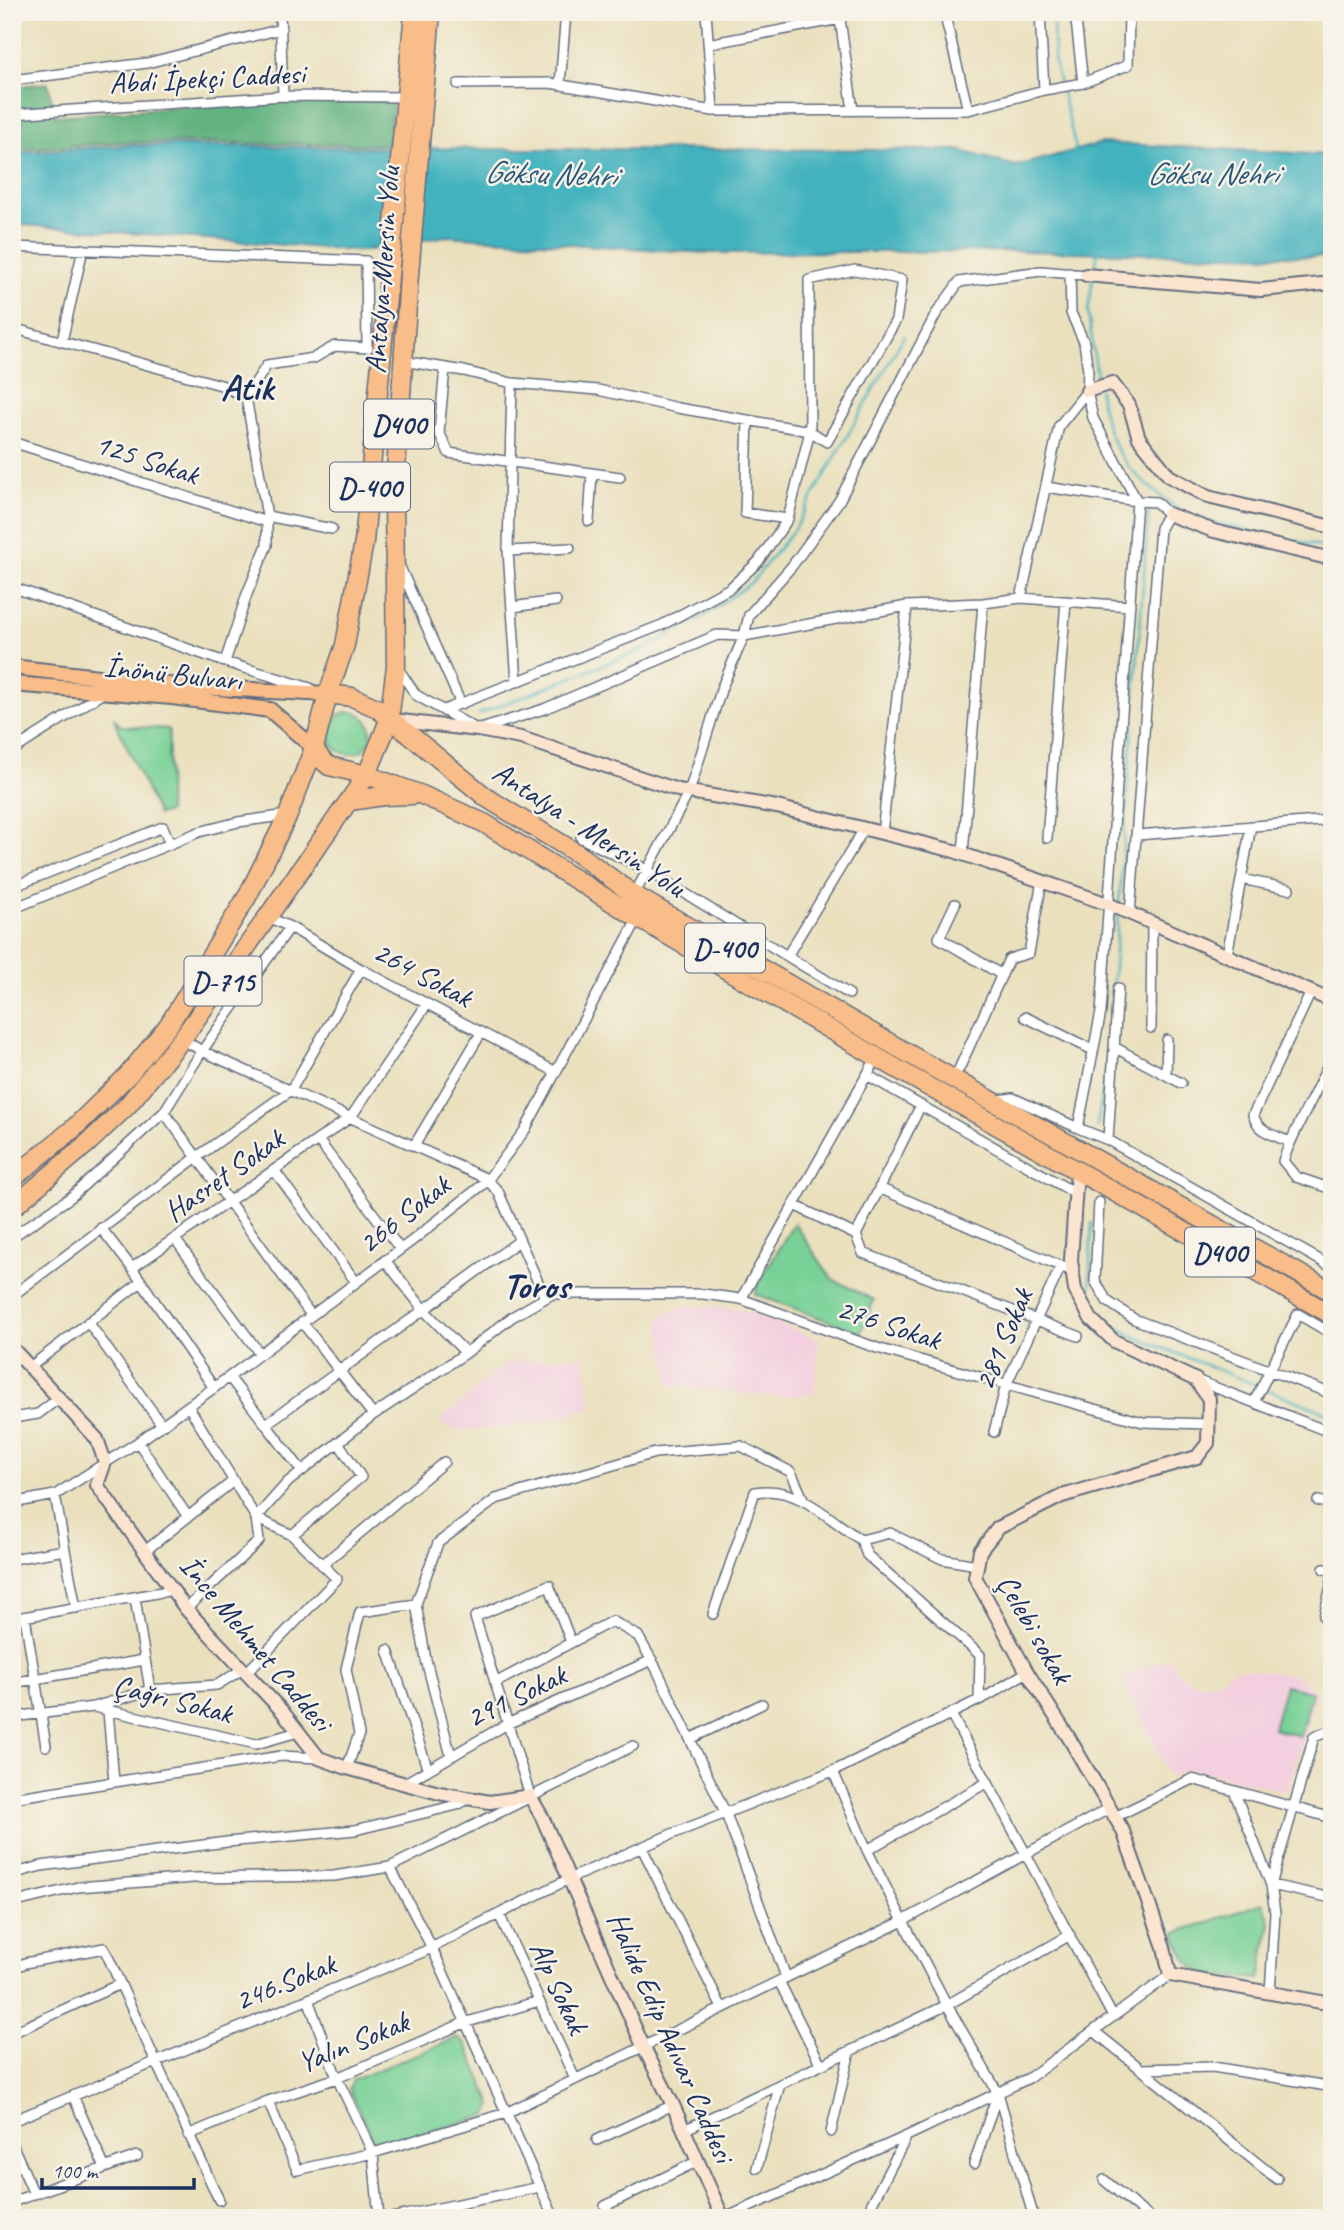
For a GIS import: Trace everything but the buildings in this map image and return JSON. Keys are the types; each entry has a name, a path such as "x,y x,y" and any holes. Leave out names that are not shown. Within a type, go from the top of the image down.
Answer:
{"highway":[{"name":"Antalya-Mersin Yolu","path":"396,666 394,500 409,275 410,108 414,12"},
{"name":"Antalya-Mersin Yolu","path":"389,276 410,108 431,12"},
{"name":"D-400","path":"314,748 328,694 345,645 364,542 389,276"},
{"path":"389,720 396,666"},
{"path":"328,694 352,697 377,708 389,720"},
{"name":"D-715","path":"12,1208 127,1106 182,1039 367,775 389,720"},
{"name":"Antalya - Mersin Yolu","path":"389,720 487,798 578,854 634,895 1078,1149"},
{"path":"314,748 329,766 367,775"},
{"name":"D-715","path":"12,1180 74,1128 119,1084 168,1026 241,907 288,815 314,748"},
{"name":"Antalya - Mersin Yolu","path":"367,775 422,795 484,823 638,918 1077,1170"},
{"path":"350,801 383,796 422,795"},
{"name":"D400","path":"1078,1149 1332,1292"},
{"name":"D400","path":"1077,1170 1103,1195 1332,1315"}],"main road":[{"name":"İnönü Bulvarı","path":"12,667 177,687 328,694"},
{"name":"İnönü Bulvarı","path":"12,684 172,697 270,710 314,748"}],"street":[{"path":"280,12 283,96"},
{"path":"560,85 566,12"},
{"path":"706,12 713,111"},
{"path":"944,12 968,110"},
{"path":"1040,12 1044,90"},
{"path":"1075,12 1083,83"},
{"path":"458,84 560,85 713,111 968,110 1083,83 1128,65 1129,12"},
{"path":"708,44 840,15 853,110"},
{"path":"12,80 148,63 281,29"},
{"name":"Abdi İpekçi Caddesi","path":"12,114 283,96 410,108"},
{"path":"12,247 366,261 368,348 335,346 314,358 267,365 246,397 267,519 267,545 225,662"},
{"path":"62,341 83,249"},
{"path":"409,362 512,383 598,390 810,431 827,442 896,320 902,280 855,270 809,280 810,431 788,519 758,562 730,588 662,625 444,710"},
{"path":"634,895 689,792 722,687 744,636 749,615 792,566 839,501 936,314 959,282 1041,271 1261,290 1332,283"},
{"path":"1070,273 1070,313 1084,342 1088,371 1087,391 1093,418 1137,502 1101,1012 1078,1128"},
{"path":"12,328 221,385 246,397"},
{"path":"445,368 439,432 449,453 620,477"},
{"path":"512,383 508,461 508,551 517,682"},
{"path":"1021,598 1059,426 1087,391 1112,383 1129,405 1139,438 1169,476 1208,497 1332,527"},
{"path":"748,420 745,513 788,519"},
{"name":"125 Sokak","path":"12,442 267,519 332,529"},
{"path":"589,521 592,473"},
{"path":"1046,486 1137,502 1156,502 1168,514 1214,531 1332,559"},
{"path":"1130,914 1160,528 1168,514"},
{"path":"508,551 570,548"},
{"path":"394,553 461,704"},
{"path":"12,587 225,662 328,694"},
{"path":"396,666 416,695 426,703 478,730 544,709 717,635 744,636 907,606 983,603 1021,598 1129,606"},
{"path":"512,607 556,601"},
{"path":"1047,838 1066,601"},
{"path":"963,854 983,603"},
{"path":"882,834 907,606"},
{"path":"12,751 103,693"},
{"path":"389,720 478,730 521,738 689,792 777,807 963,854 1108,904 1332,1001"},
{"path":"12,909 199,832 238,822 288,815"},
{"path":"1136,835 1332,820"},
{"path":"1227,955 1251,826"},
{"path":"12,887 163,827 170,844"},
{"path":"787,956 864,829"},
{"path":"581,838 647,870 849,994"},
{"path":"1241,879 1289,890"},
{"path":"959,1069 1009,959 1029,953 1042,881"},
{"path":"955,904 939,938 1002,975"},
{"name":"264 Sokak","path":"268,917 556,1072"},
{"name":"266 Sokak","path":"55,1495 189,1407 487,1181 525,1130 638,918"},
{"path":"1151,1028 1152,923"},
{"path":"12,1237 71,1197 163,1112 202,1051 290,927"},
{"path":"12,1296 291,1090 361,969"},
{"path":"1108,1140 1118,988"},
{"path":"1290,1142 1256,1125 1253,1115 1311,992"},
{"name":"Hasret Sokak","path":"132,1268 351,1117 426,1004"},
{"path":"1025,1017 1093,1050"},
{"path":"414,1146 481,1033"},
{"path":"182,1039 202,1051 487,1181 498,1191 519,1241 548,1296 512,1317 466,1353 373,1415 288,1482 256,1518"},
{"path":"1166,1074 1167,1040"},
{"path":"1114,1046 1181,1083"},
{"path":"1332,1055 1321,1084 1290,1142 1283,1161 1296,1177 1332,1189"},
{"path":"741,1299 877,1057"},
{"path":"867,1075 1075,1192"},
{"path":"993,1101 1013,1098 1108,1140 1332,1267"},
{"path":"856,1235 921,1105"},
{"path":"163,1112 312,1315"},
{"path":"318,1140 400,1249"},
{"path":"274,1170 356,1282"},
{"path":"1077,1170 1067,1269 1091,1319 1114,1341 1196,1380 1332,1433"},
{"path":"879,1188 1067,1269"},
{"path":"1103,1195 1096,1281 1107,1301 1134,1319 1267,1372 1332,1394"},
{"path":"794,1205 856,1235 863,1253 1078,1336"},
{"path":"101,1228 132,1268 214,1388"},
{"path":"175,1239 260,1354"},
{"path":"266,1424 519,1241"},
{"path":"385,1260 424,1310 466,1353"},
{"name":"281 Sokak","path":"994,1432 1006,1385 1037,1320 1067,1269"},
{"path":"30,1367 141,1282"},
{"name":"276 Sokak","path":"548,1296 703,1294 741,1299 877,1348 1143,1422 1208,1424"},
{"path":"1254,1402 1298,1314 1332,1334"},
{"path":"88,1322 162,1425"},
{"path":"302,1322 373,1415"},
{"name":"İnce Mehmet Caddesi","path":"12,1348 97,1439 104,1465 97,1485 186,1609 319,1758 439,1793 490,1802 530,1796"},
{"path":"229,1377 302,1471"},
{"name":"Çelebi sokak","path":"1170,1975 1164,1947 1123,1831 1027,1672 975,1577 980,1551 998,1528 1062,1496 1197,1457 1208,1443 1209,1399 1196,1380"},
{"path":"12,1418 38,1414 59,1398"},
{"path":"186,1609 258,1541 256,1518 189,1407"},
{"path":"138,1442 188,1517"},
{"path":"292,1535 361,1477 338,1442"},
{"path":"452,1756 426,1660 416,1604 438,1543 496,1499 655,1453 741,1446 792,1472 804,1501"},
{"path":"323,1565 444,1462"},
{"path":"145,1551 232,1482"},
{"path":"713,1614 755,1492 784,1492 804,1501 861,1540 867,1555 980,1655 979,1700"},
{"path":"12,1503 55,1495 76,1608"},
{"path":"1318,1501 1332,1504"},
{"path":"150,1690 217,1685 244,1671 337,1580 292,1535 256,1518"},
{"path":"861,1540 890,1532 942,1559 977,1564"},
{"path":"12,1559 65,1550"},
{"path":"1324,1617 1332,1581"},
{"path":"570,1878 530,1796 475,1617 550,1585 571,1642"},
{"path":"12,1619 173,1590"},
{"name":"Çağrı Sokak","path":"94,1707 150,1690 135,1598"},
{"path":"347,1768 359,1734 346,1669 360,1612 416,1604"},
{"path":"25,1617 46,1745"},
{"path":"495,1683 612,1621 638,1636 726,1814 782,1979 821,2065"},
{"path":"388,1650 428,1770"},
{"path":"12,1683 144,1660"},
{"name":"291 Sokak","path":"405,1783 507,1724 652,1660"},
{"name":"246.Sokak","path":"12,2121 432,1948 570,1878 833,1771 979,1700 1027,1672"},
{"path":"690,1739 762,1704"},
{"path":"12,1717 94,1707"},
{"name":"Çağrı Sokak","path":"94,1707 256,1744 298,1732"},
{"path":"108,1711 114,1783"},
{"path":"951,1714 1113,2017"},
{"path":"1271,1885 1314,1737 1332,1730"},
{"path":"12,1903 78,1887 192,1878 334,1876 390,1867 633,1746"},
{"path":"12,1798 281,1756 319,1758"},
{"path":"833,1771 867,1850 903,1921 998,2093 1030,2217"},
{"path":"268,2101 297,2170 373,2153 506,2113 903,1921 1027,1853 1112,1812 1192,1779 1332,1818"},
{"path":"867,1850 988,1783"},
{"path":"1234,1791 1271,1885 1275,1913 1270,1992"},
{"path":"12,1874 41,1866 201,1845 355,1830 457,1805 470,1798"},
{"path":"642,1848 722,2008"},
{"path":"390,1867 432,1948 554,2218"},
{"name":"Halide Edip Adıvar Caddesi","path":"570,1878 643,2046 724,2218"},
{"path":"1271,1885 1332,1898"},
{"name":"Alp Sokak","path":"499,1914 575,2079"},
{"path":"684,2130 947,2005 1070,1936"},
{"path":"12,1969 25,1963 104,1948 219,2200"},
{"path":"724,2218 1029,2078 1170,1975 1332,2004"},
{"path":"12,2033 120,1984"},
{"path":"308,1999 337,2078 373,2153 379,2218"},
{"name":"Yalın Sokak","path":"188,2135 268,2101 337,2078 464,2023 539,2001"},
{"path":"1094,2031 1277,2179"},
{"path":"831,2133 850,2051"},
{"path":"1141,2069 1213,2067 1327,2086"},
{"path":"757,2168 780,2084"},
{"path":"974,2164 998,2093"},
{"path":"73,2096 105,2168"},
{"path":"597,2140 673,2105"},
{"path":"871,2205 907,2136"},
{"path":"12,2144 34,2194"},
{"path":"12,2202 137,2156"},
{"path":"605,2206 698,2161"},
{"path":"1104,2180 1150,2218"},
{"path":"391,2218 540,2187"}],"shaded area":[{"path":"683,1305 741,1309 819,1340 814,1394 780,1397 670,1385 659,1319"},
{"path":"585,1356 591,1407 541,1422 484,1429 456,1431 438,1422 508,1362"},
{"path":"1170,1659 1182,1677 1202,1684 1219,1681 1235,1668 1296,1675 1316,1692 1287,1792 1188,1769 1169,1777 1122,1678 1143,1667"}],"green space":[{"path":"48,83 55,116 242,102 393,101 388,145 127,142 12,150 12,87"},
{"path":"350,712 365,718 371,733 365,748 350,754 335,748 329,733 335,718"},
{"path":"113,717 121,726 169,729 168,812 158,815"},
{"path":"794,1223 832,1279 874,1300 861,1333 755,1294 757,1285"},
{"path":"1285,1685 1312,1693 1300,1736 1273,1729"},
{"path":"1263,1903 1270,1922 1260,1979 1206,1974 1188,1962 1175,1933"},
{"path":"457,2038 465,2042 492,2104 488,2115 388,2144 373,2141 349,2089 353,2080"}],"water":[{"name":"Göksu Nehri","path":"1102,143 1332,155 1332,257 1014,251 708,253 446,236 362,251 12,224 12,153 129,145 958,150 1016,166"}],"waterway":[{"path":"1053,12 1054,60 1077,153"},
{"path":"1094,273 1098,252"},
{"path":"1093,279 1088,312 1098,383"},
{"path":"479,714 641,650 704,616 752,582 795,528 904,336"},
{"path":"1099,390 1103,413 1117,450 1139,477 1188,516"},
{"path":"1119,904 1149,506"},
{"path":"1198,519 1332,549"},
{"path":"1097,1127 1107,1060 1118,914"},
{"path":"1092,1223 1092,1301 1102,1317 1135,1337 1332,1415"}],"district":[{"name":"Atik","path":"247,387"},
{"name":"Toros","path":"536,1285"}]}
